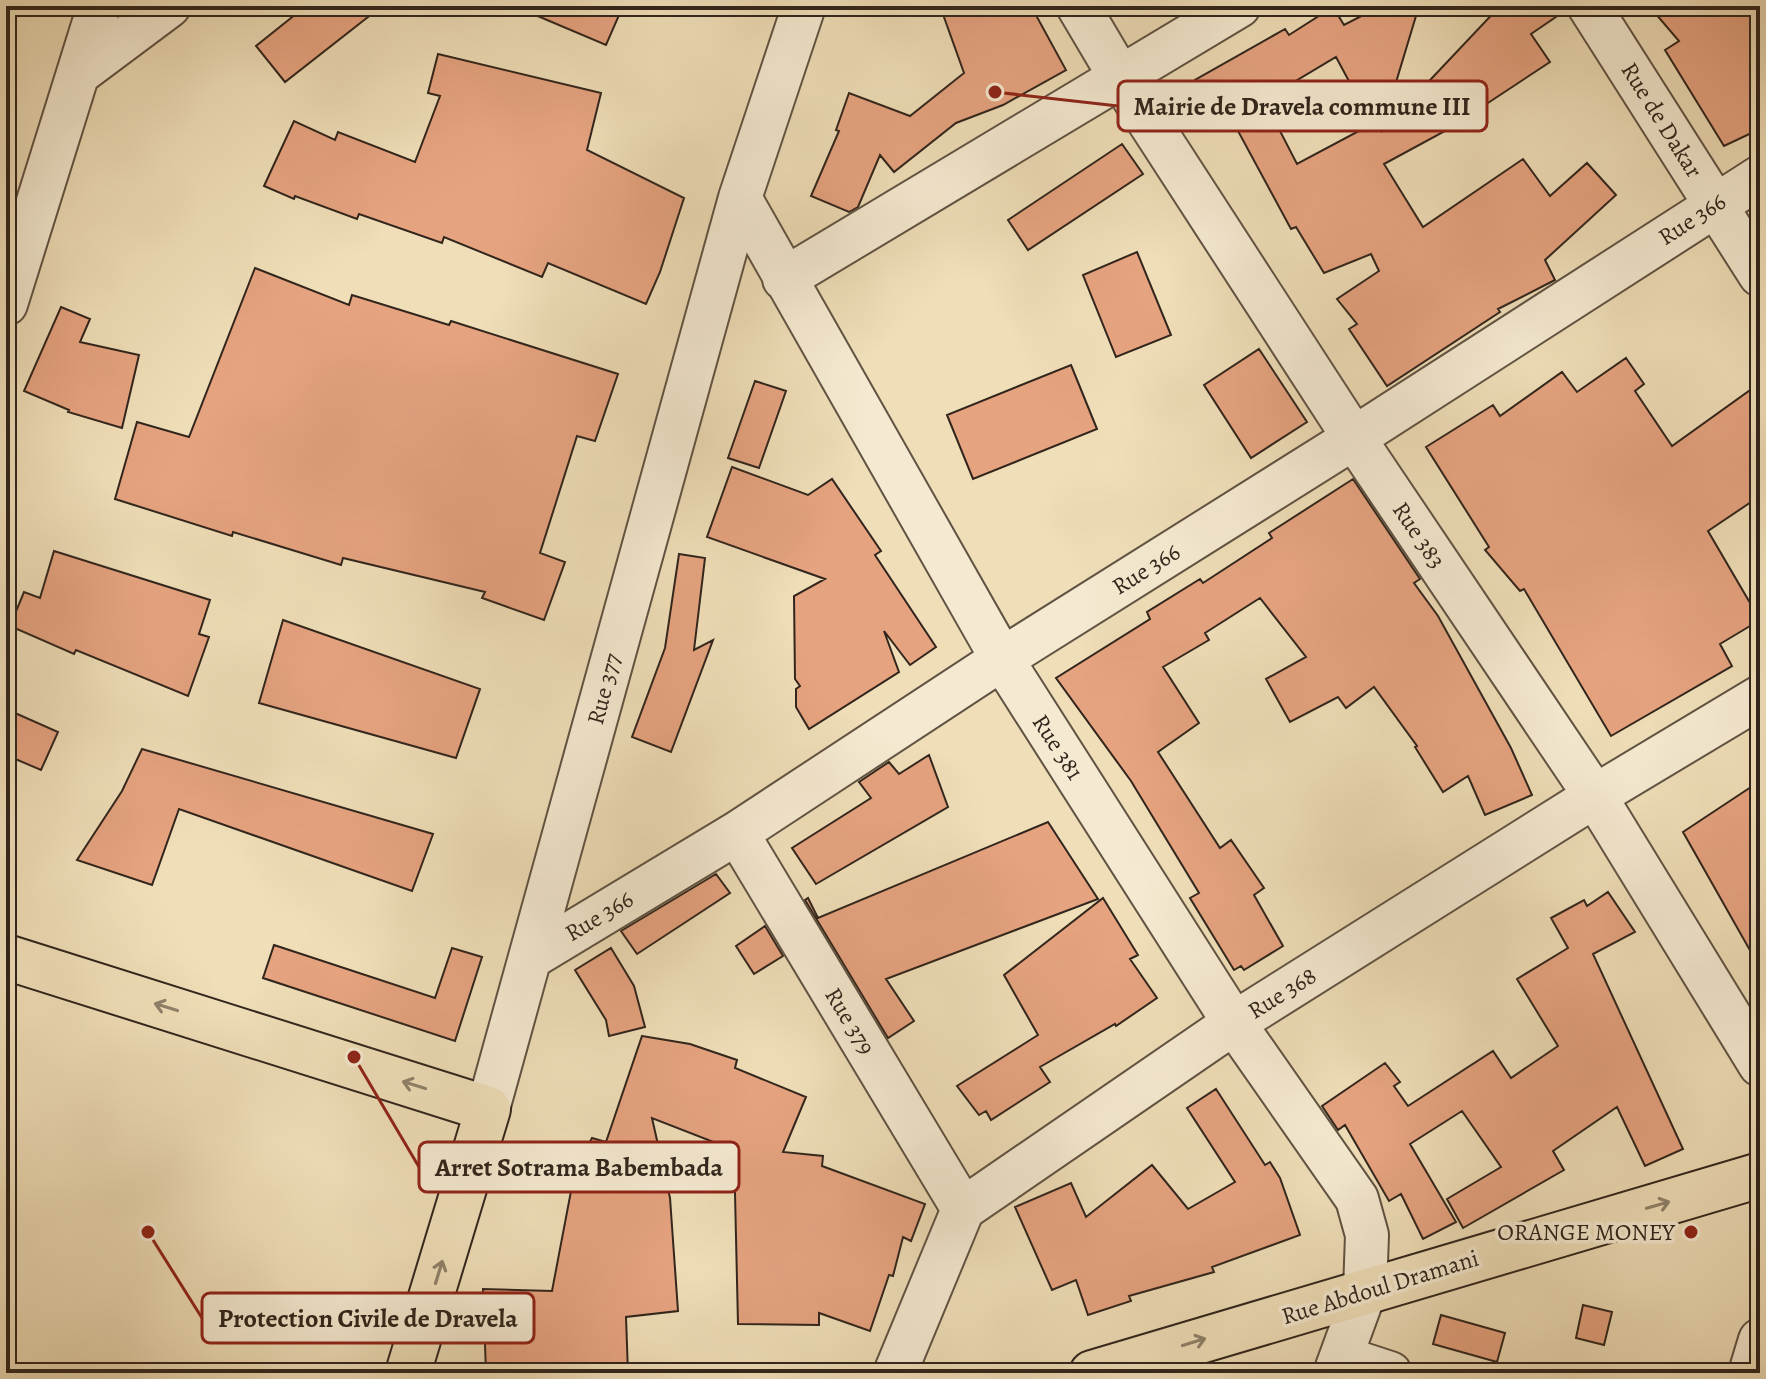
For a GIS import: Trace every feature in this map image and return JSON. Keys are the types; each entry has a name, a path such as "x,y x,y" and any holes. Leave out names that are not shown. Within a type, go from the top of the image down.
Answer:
{"main road":[{"path":"6,957 488,1109"},
{"name":"Rue 377","path":"408,1373 488,1109"},
{"name":"Rue Abdoul Dramani","path":"1092,1373 1760,1175"}],"street":[{"path":"6,304 99,6"},
{"path":"78,74 169,6"},
{"name":"Rue 377","path":"488,1109 740,198 804,6"},
{"name":"Rue 383","path":"1078,6 1120,77 1354,438 1595,796 1760,1065"},
{"path":"784,279 1239,6"},
{"name":"Rue de Dakar","path":"1589,6 1760,275"},
{"name":"Rue 366","path":"530,958 737,833 1002,659 1760,177"},
{"name":"Rue 381","path":"740,198 1002,659 1234,1023 1357,1199 1367,1235 1365,1291 1338,1365"},
{"name":"Rue 368","path":"963,1209 1234,1023 1595,796 1760,697"},
{"name":"Rue 379","path":"737,833 963,1209"},
{"path":"895,1373 963,1209"},
{"path":"1750,1373 1760,1340"},
{"path":"1338,1365 1390,1373"}],"building":[{"path":"306,6 382,6 285,82 256,46"},
{"path":"514,6 623,6 606,45"},
{"path":"940,6 1031,6 1066,70 1003,105 956,123 894,172 880,155 858,207 849,212 811,196 839,131 836,130 849,93 910,116 964,73"},
{"path":"1381,6 1419,6 1381,132 1500,6 1565,6 1566,10 1531,34 1550,62 1447,130 1384,164 1423,227 1523,159 1550,196 1587,163 1616,195 1545,260 1555,280 1498,309 1500,312 1387,386 1349,329 1357,324 1337,299 1379,271 1371,254 1324,273 1296,227 1291,229 1224,105 1212,111 1195,80 1285,29 1289,35 1333,7 1344,25","holes":["1336,57 1372,124 1297,164 1264,100"]},
{"path":"1649,6 1747,6 1760,18 1760,129 1724,146 1665,50 1679,41"},
{"path":"438,54 601,93 587,150 684,198 646,304 548,263 542,277 444,237 442,243 359,214 357,219 264,186 294,121 335,140 338,132 415,162 440,96 428,93"},
{"path":"1122,144 1143,174 1028,250 1008,220"},
{"path":"1137,252 1171,335 1116,357 1083,275"},
{"path":"255,268 349,305 352,295 449,325 451,321 618,374 595,441 577,436 540,553 565,562 544,620 482,598 485,592 343,558 341,565 233,532 232,536 115,499 137,422 189,437"},
{"path":"61,307 90,319 80,342 139,355 122,428 68,412 24,391"},
{"path":"1259,349 1307,422 1251,458 1204,385"},
{"path":"1626,358 1644,384 1635,391 1672,446 1760,383 1760,496 1708,531 1760,620 1720,644 1732,666 1611,736 1524,589 1520,591 1485,550 1489,547 1426,447 1493,405 1500,416 1562,372 1577,392"},
{"path":"1071,365 1097,429 973,479 947,415"},
{"path":"755,381 786,391 759,468 728,458"},
{"path":"732,467 808,495 832,479 881,551 875,555 936,647 910,665 884,631 899,672 809,729 796,707 796,689 800,686 795,679 794,596 825,579 707,537"},
{"path":"1353,479 1420,579 1414,583 1438,616 1511,748 1532,795 1485,815 1468,776 1443,792 1417,746 1374,687 1346,708 1338,697 1290,722 1266,679 1306,657 1260,598 1205,633 1209,640 1163,667 1199,723 1158,752 1220,848 1231,840 1264,888 1254,895 1283,946 1244,970 1241,966 1234,970 1190,898 1199,893 1131,781 1056,678 1150,619 1147,612 1200,579 1203,583 1272,538 1269,533"},
{"path":"54,551 210,600 199,634 209,637 188,696 76,650 74,654 10,626 24,592 40,598"},
{"path":"679,554 705,558 694,650 713,640 671,752 632,737 665,648"},
{"path":"283,620 480,689 456,758 259,703"},
{"path":"6,709 58,732 41,770 6,755"},
{"path":"142,749 433,834 412,891 179,809 152,885 77,860 122,791"},
{"path":"929,755 948,807 816,884 792,848 871,798 859,782 889,762 899,774"},
{"path":"1760,781 1760,968 1683,832"},
{"path":"1048,822 1098,899 886,979 914,1021 888,1038 805,900 808,898 818,918"},
{"path":"716,874 730,893 637,954 621,931"},
{"path":"1608,892 1635,932 1593,954 1683,1149 1645,1166 1617,1107 1553,1151 1564,1170 1463,1228 1447,1199 1501,1167 1462,1111 1410,1144 1456,1222 1423,1239 1401,1194 1389,1201 1345,1125 1338,1130 1322,1106 1385,1063 1400,1082 1394,1086 1408,1106 1493,1051 1511,1078 1558,1046 1517,979 1568,948 1551,918 1584,900 1587,906"},
{"path":"1103,898 1138,955 1130,959 1157,998 1116,1026 1040,1067 1050,1082 991,1120 986,1111 979,1115 957,1086 1038,1035 1004,975"},
{"path":"765,926 783,956 754,974 736,946"},
{"path":"274,945 435,998 452,948 482,957 455,1041 263,978"},
{"path":"611,948 634,986 645,1027 609,1036 606,1020 575,970"},
{"path":"642,1036 690,1044 737,1060 735,1068 806,1097 783,1152 823,1156 822,1166 925,1204 911,1241 903,1237 893,1276 889,1275 870,1331 819,1313 819,1325 738,1324 734,1150 652,1118 670,1198 678,1311 626,1317 628,1373 486,1373 483,1289 552,1291 575,1170 592,1138 606,1142"},
{"path":"1216,1089 1265,1165 1270,1162 1280,1178 1300,1235 1212,1267 1214,1272 1129,1296 1131,1301 1088,1315 1076,1280 1052,1290 1015,1207 1071,1183 1086,1217 1152,1165 1188,1209 1235,1182 1187,1108"},
{"path":"1583,1305 1612,1312 1604,1345 1576,1338"},
{"path":"1441,1315 1505,1333 1497,1362 1433,1344"}],"place":[{"name":"Mairie de Dravela commune III","path":"995,92"},
{"name":"Arret Sotrama Babembada","path":"354,1057"},
{"name":"Protection Civile de Dravela","path":"148,1232"},
{"name":"ORANGE MONEY","path":"1691,1232"}]}
